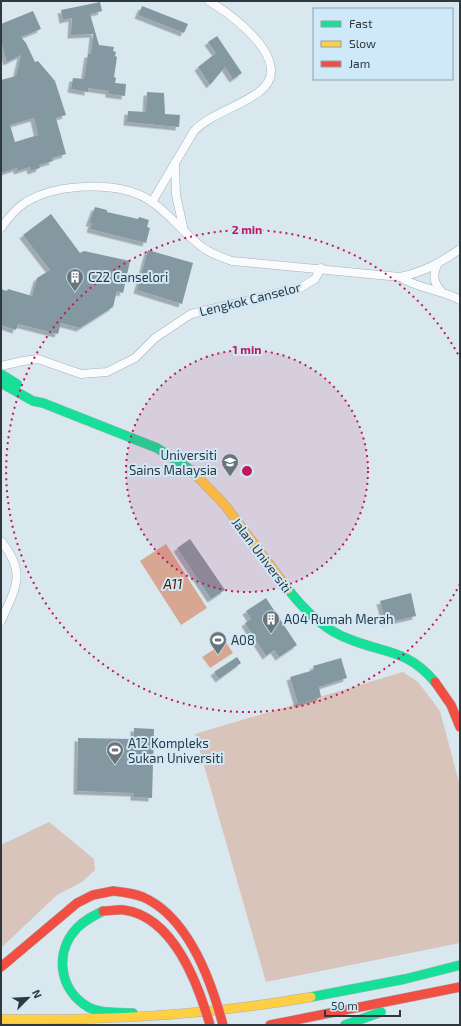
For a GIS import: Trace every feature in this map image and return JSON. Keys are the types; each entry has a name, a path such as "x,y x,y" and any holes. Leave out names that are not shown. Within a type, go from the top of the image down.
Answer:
{"main road":[{"name":"Jalan Universiti","path":"1,374 38,396 43,403"},
{"name":"Jalan Universiti","path":"1,383 33,401 43,403 167,453 192,470 227,508 283,583 309,614 344,638 398,653 424,670 439,686 455,712 460,727"},
{"path":"1,966 18,954 75,903 95,893 113,891 134,894 145,898 163,910 176,924 196,955 209,981 223,1025"},
{"path":"193,1016 105,1012 90,1008 74,996 63,975 62,956 71,933 80,923 91,915 117,908 132,911 147,917 160,928 189,969 202,998 210,1025"},
{"path":"1,1019 88,1024 146,1021 193,1016 312,999 460,965"},
{"path":"270,1025 427,995 460,987"},
{"path":"345,1025 427,995"}],"street":[{"path":"152,202 194,131 202,123 258,93 269,82 271,64 268,55 249,32 209,1"},
{"path":"175,163 176,194 184,231"},
{"path":"1,228 11,214 26,202 46,193 67,189 95,187 120,190 152,202 211,253 232,260 400,276 417,273 437,265 460,249"},
{"path":"437,265 434,279 435,285 444,292 460,300"},
{"name":"Lengkok Canselor","path":"1,366 23,360 38,360 50,362 81,374 107,372 135,358 155,338 191,314 300,288 315,280 322,268"},
{"path":"400,276 408,282 444,292 460,294"},
{"path":"1,541 13,558 18,572 15,589 1,621"}],"shaded area":[{"path":"403,672 418,682 440,711 460,786 460,943 266,982 195,734"},
{"path":"49,822 94,859 95,870 82,882 57,895 1,948 1,845"}],"water":[{"name":"A11","path":"166,544 207,608 181,625 140,561"},
{"name":"A08","path":"226,642 233,653 210,668 202,657"}],"building":[{"path":"100,2 102,11 90,14 99,45 114,47 113,51 116,52 115,56 117,57 114,77 116,78 115,83 126,84 125,96 109,94 109,91 88,88 88,92 71,89 73,78 84,79 88,54 91,54 93,34 71,35 72,18 63,20 61,10"},
{"path":"142,6 188,24 184,33 138,15"},
{"path":"33,11 41,29 21,37 25,41 35,62 38,61 55,81 66,115 56,118 66,154 52,158 53,161 39,165 40,168 31,171 30,167 17,171 17,168 1,173 1,80 16,76 21,55 7,62 1,42 1,24","holes":["34,118 38,135 15,142 10,125"]},
{"path":"217,36 242,73 233,79 225,67 210,85 198,67 216,53 208,42"},
{"path":"147,92 164,93 165,114 180,115 179,127 127,122 128,111 146,112"},
{"path":"95,207 107,210 107,212 149,220 147,227 150,228 146,243 90,229 92,223 89,223"},
{"name":"C22 Canselori","path":"51,214 80,253 84,251 130,261 123,293 117,291 113,307 80,328 61,323 58,334 18,324 16,330 1,325 1,289 7,291 8,289 32,296 37,278 50,270 23,235"},
{"path":"148,250 193,263 182,304 137,290"},
{"path":"190,539 225,590 211,599 177,548"},
{"path":"411,593 416,616 386,623 380,601"},
{"name":"A04 Rumah Merah","path":"266,598 297,645 279,657 274,650 266,656 245,623 251,619 246,611"},
{"path":"237,657 241,663 219,679 214,672"},
{"path":"341,658 347,678 319,687 321,697 298,704 290,677 314,670 313,666"},
{"name":"A12 Kompleks Sukan Universiti","path":"134,728 154,729 152,798 134,797 134,793 77,791 78,738 134,739"}],"traffic: fast":[{"path":"1,374 17,384"},
{"path":"1,383 33,401 43,403 157,448 191,470"},
{"path":"288,589 308,612 323,625 349,639 395,654 415,663 435,682"},
{"path":"103,911 92,916 83,923 77,928 70,938 65,948 63,959 63,970 66,981 78,1000 88,1007 104,1012 133,1013"},
{"path":"311,997 405,979 460,965"},
{"path":"345,1025 381,1012"}],"traffic: slow":[{"path":"191,470 224,504 288,589"},
{"path":"1,1019 79,1019 157,1016 234,1008 311,997"}],"traffic: jam":[{"path":"435,682 451,705 460,727"},
{"path":"1,967 77,903 93,895 113,891"},
{"path":"113,891 143,897 159,906 173,919 185,934 204,970 212,989 223,1025"},
{"path":"103,911 124,910 142,915 157,925 170,939 191,972 210,1025"},
{"path":"270,1025 460,987"}],"place":[{"name":"C22 Canselori","path":"75,292"},
{"name":"Universiti Sains Malaysia","path":"230,477"},
{"name":"A04 Rumah Merah","path":"271,634"},
{"name":"A08","path":"218,655"},
{"name":"A12 Kompleks Sukan Universiti","path":"115,765"}]}
